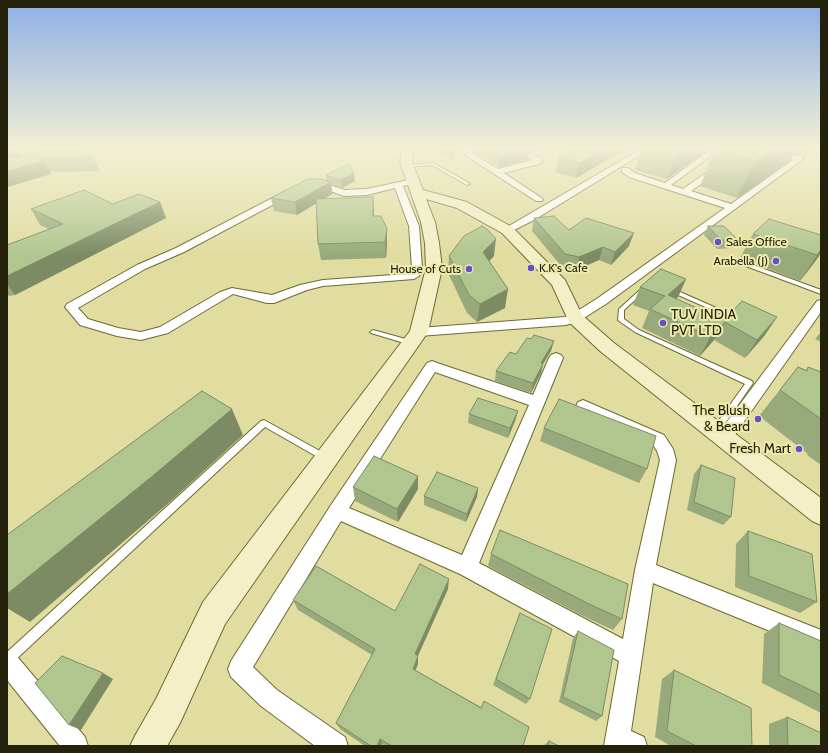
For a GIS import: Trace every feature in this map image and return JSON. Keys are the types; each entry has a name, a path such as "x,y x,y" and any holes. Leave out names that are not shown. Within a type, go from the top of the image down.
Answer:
{"street":[{"path":"516,184 539,199"},
{"path":"507,230 590,184"},
{"path":"669,184 688,189 695,184"},
{"path":"672,184 735,204"},
{"path":"415,337 566,321 575,318 602,301 763,184"},
{"path":"410,186 417,268 415,274 410,276 323,283 304,287 274,299 267,299 238,291 232,291 224,294 164,330 141,336 117,332 84,322 71,306 142,267 180,250 298,188 323,186 344,193 367,192 410,186 462,204 507,230 559,283 575,318 607,347 821,513"},
{"path":"148,746 168,711 214,613 415,337 434,268 428,222 410,186"},
{"path":"719,435 821,304"},
{"path":"467,567 556,358"},
{"path":"336,746 269,698 239,669 337,511 432,366 538,402"},
{"path":"583,406 658,439 666,448 668,460 644,570 630,656 623,743"},
{"path":"337,511 467,567 630,656"},
{"path":"644,570 821,641"},
{"path":"7,661 76,746"}],"lane":[{"path":"737,261 821,292"},
{"path":"648,286 621,310 621,320 637,331 749,383 719,435"},
{"path":"667,287 693,301 744,322"},
{"path":"373,332 415,337"},
{"path":"7,661 264,423 326,458"}],"building":[{"path":"298,184 327,184 295,202 271,198"},
{"path":"84,190 113,204 139,194 160,202 7,276 7,245 63,224 31,209"},
{"path":"373,197 373,216 381,216 387,229 385,242 318,244 316,199"},
{"path":"554,216 569,230 586,218 634,233 615,252 603,247 579,257 565,254 534,218"},
{"path":"769,219 821,235 821,250 817,255 753,234"},
{"path":"482,226 496,239 483,252 508,289 480,304 469,295 449,256 464,236"},
{"path":"708,226 724,226 738,240 721,240"},
{"path":"661,269 686,279 668,295 724,320 742,301 777,317 757,340 725,322 710,337 650,309 665,296 640,287"},
{"path":"534,335 554,341 541,363 543,364 533,383 496,371 510,352 516,354 527,338 531,339"},
{"path":"798,367 807,371 808,367 821,372 821,419 780,390"},
{"path":"202,391 232,409 155,474 7,594 7,535"},
{"path":"478,398 518,411 510,428 469,414"},
{"path":"559,399 656,436 647,469 544,428"},
{"path":"374,456 418,476 397,509 353,487"},
{"path":"701,465 735,478 731,517 694,502"},
{"path":"437,472 478,488 467,514 424,496"},
{"path":"500,530 628,584 622,619 589,604 491,554"},
{"path":"748,531 812,554 817,602 749,576"},
{"path":"420,564 449,579 415,654 418,656 413,669 481,708 484,701 529,727 523,746 392,746 380,739 377,746 371,746 336,723 375,649 293,600 316,566 395,611"},
{"path":"520,613 552,629 530,699 496,679"},
{"path":"779,623 821,641 821,695 779,675"},
{"path":"578,631 614,650 602,716 563,697"},
{"path":"62,656 103,673 69,725 35,683"},
{"path":"674,670 751,708 752,746 696,746 667,731"},
{"path":"787,717 821,733 821,746 788,746"},
{"path":"549,741 559,746 548,746"}],"place":[{"name":"Sales Office","path":"718,242"},
{"name":"Arabella (J)","path":"776,261"},
{"name":"K.K's Cafe","path":"531,268"},
{"name":"House of Cuts","path":"469,269"},
{"name":"TUV INDIA PVT LTD","path":"663,323"},
{"name":"The Blush & Beard","path":"758,419"},
{"name":"Fresh Mart","path":"799,449"}]}
